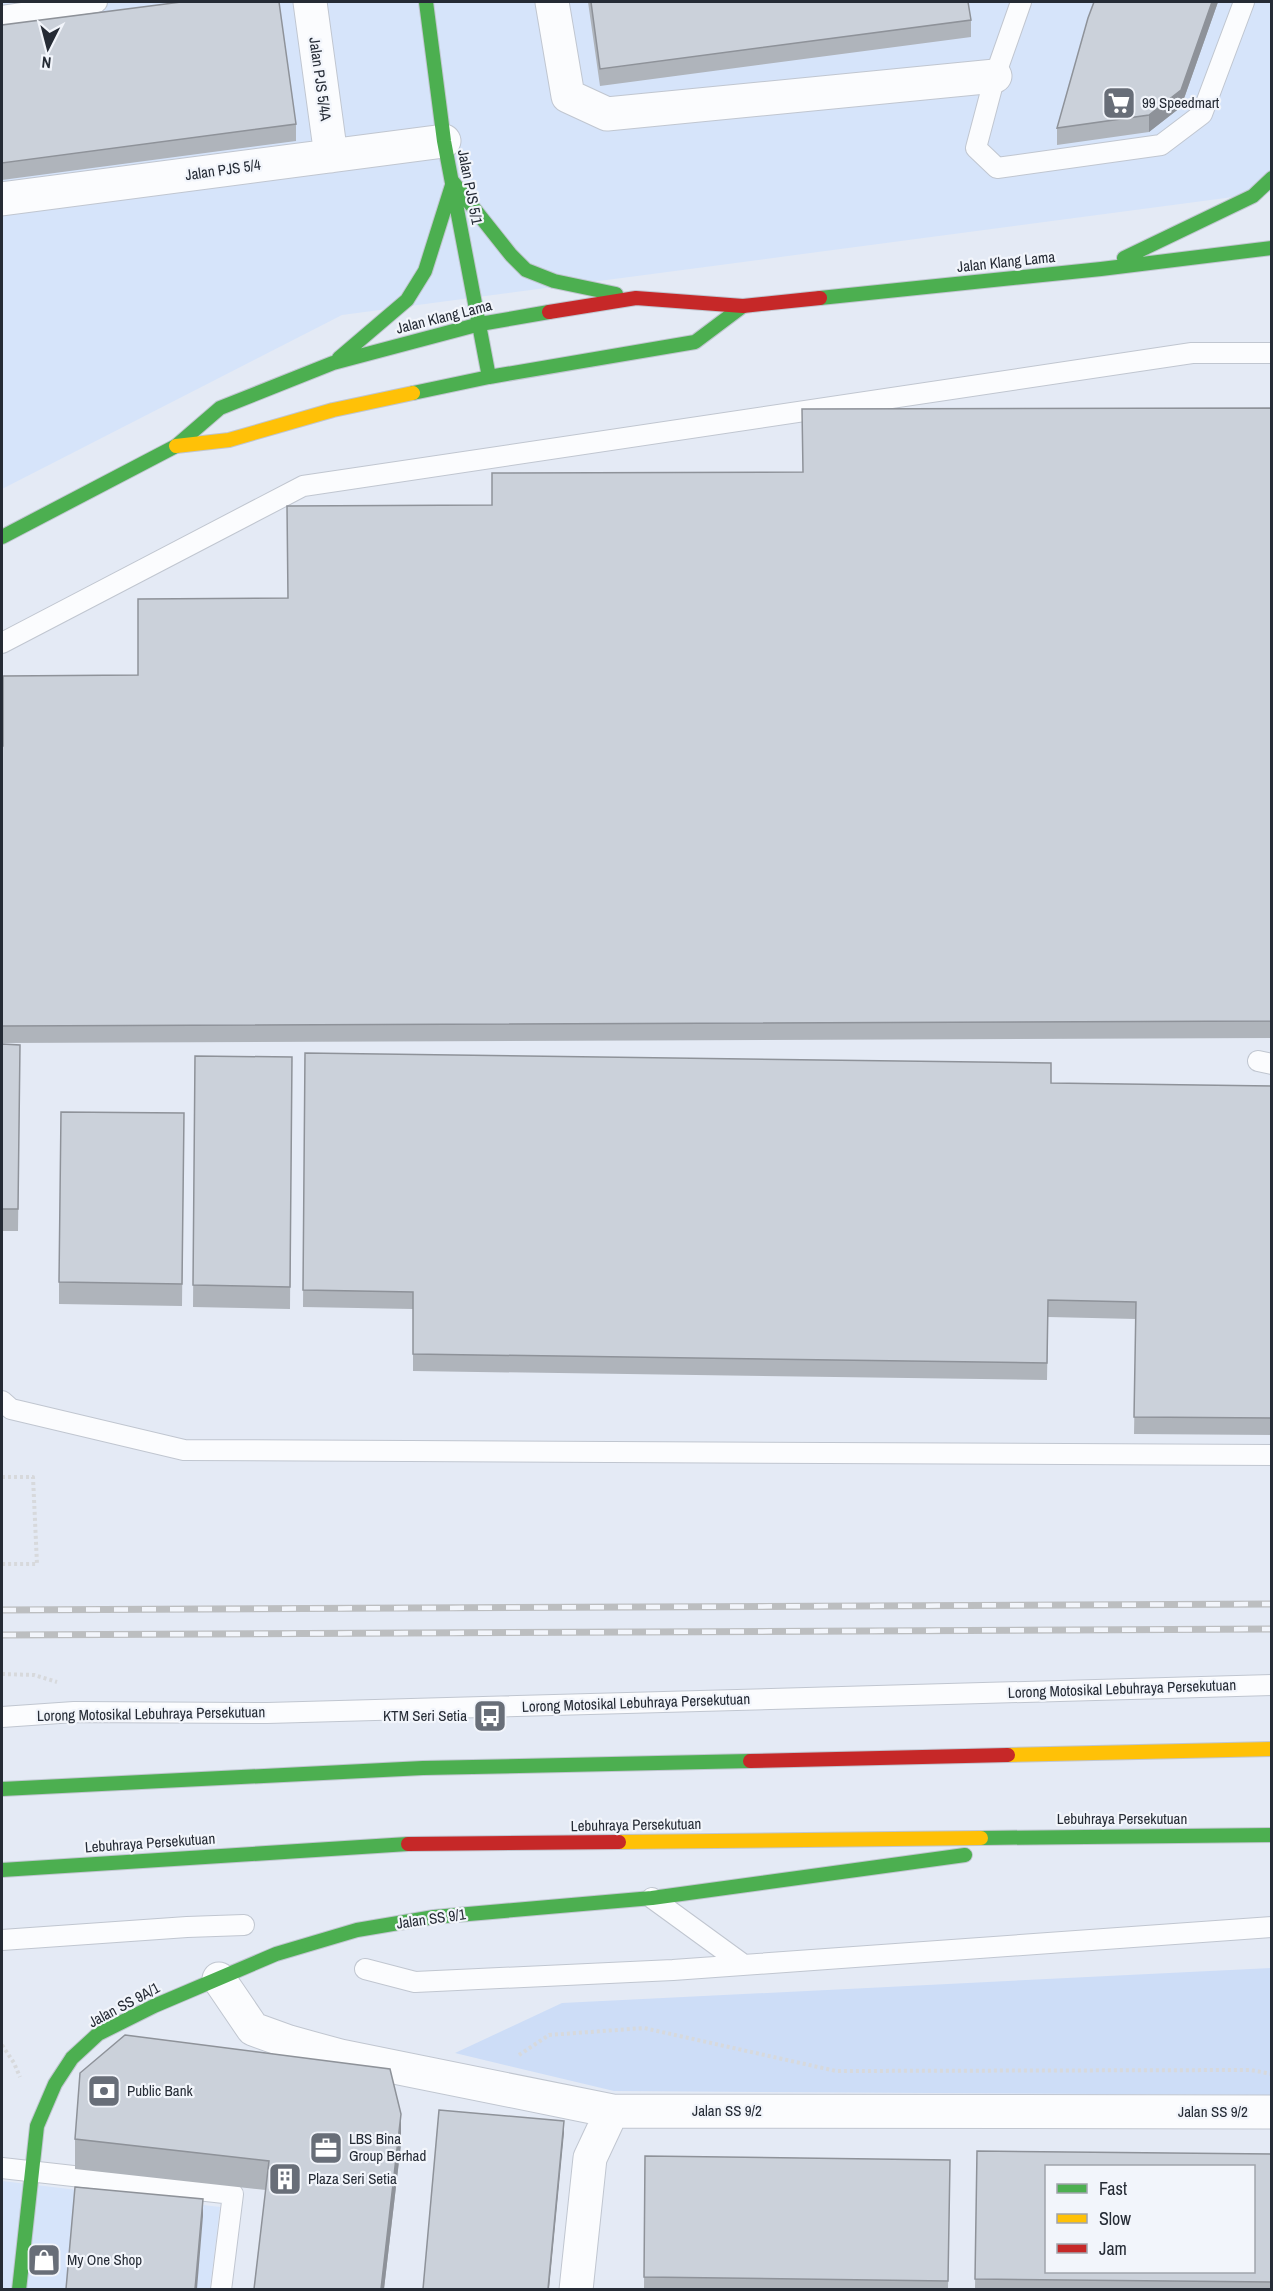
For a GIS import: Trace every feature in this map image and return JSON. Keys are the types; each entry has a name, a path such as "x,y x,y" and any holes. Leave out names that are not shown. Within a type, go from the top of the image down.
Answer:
{"main road":[{"name":"Jalan PJS 5/1","path":"426,2 444,141 489,377"},
{"path":"1101,269 1253,196 1272,178"},
{"path":"453,182 511,255 526,270 554,281 636,298"},
{"path":"333,363 406,300 425,271 453,182"},
{"name":"Jalan Klang Lama","path":"2,537 177,446 220,408 333,363 480,324 636,298 743,306 1101,269 1272,248"},
{"name":"Jalan Klang Lama","path":"177,446 229,440 333,410 489,377 695,342 743,306"},
{"path":"2,1789 423,1768 1272,1749"},
{"name":"Lebuhraya Persekutuan","path":"2,1870 388,1844 1272,1835"},
{"name":"Jalan SS 9/1","path":"219,1978 276,1954 357,1930 434,1917 652,1898 1112,1836"},
{"name":"Jalan SS 9A/1","path":"19,2289 37,2126 55,2084 72,2058 98,2034 154,2006 219,1978"}],"street":[{"name":"Jalan PJS 5/4A","path":"310,2 331,156"},
{"path":"552,2 568,96 607,114 995,76"},
{"name":"Jalan PJS 5/4","path":"2,199 444,141"},
{"name":"Jalan SS 9/2","path":"219,1978 253,2030 340,2056 612,2111 1272,2112"},
{"path":"576,2289 590,2158 612,2111"}],"lane":[{"path":"2,16 97,2"},
{"path":"1021,2 995,76 976,148 997,168 1161,145 1202,114 1244,2"},
{"path":"2,643 303,486 1192,353 1272,353"},
{"path":"6,1405 184,1450 1272,1455"},
{"name":"Lorong Motosikal Lebuhraya Persekutuan","path":"2,1717 74,1712 267,1713 1272,1685"},
{"path":"652,1898 744,1965"},
{"path":"2,1940 244,1925"},
{"path":"365,1969 415,1982 662,1971 1272,1927"},
{"path":"2,2168 233,2194 222,2289"}],"path":[{"path":"2,1477 33,1477 37,1564 2,1564"},
{"path":"2,1674 34,1675"},
{"path":"476,2083 549,2035 644,2028 836,2071 1251,2070 1272,2074"}],"shaded area":[{"path":"2,2 1271,2 1271,192 342,315 2,489"},
{"path":"1271,1968 1271,2095 614,2091 455,2053 562,2003"},
{"path":"2,2181 220,2207 210,2289 2,2290"}],"building":[{"path":"181,2 279,2 296,124 2,163 2,25"},
{"path":"591,2 968,2 971,20 600,69"},
{"path":"1094,2 1212,2 1181,90 1149,115 1057,128 1088,18"},
{"path":"1272,408 1272,1021 2,1026 3,676 138,675 138,599 288,598 287,506 492,505 492,473 803,472 802,409"},
{"path":"2,1044 20,1045 18,1209 2,1209"},
{"path":"305,1053 1051,1063 1051,1083 1272,1086 1272,1418 1134,1417 1136,1302 1048,1300 1047,1363 413,1354 413,1292 303,1290"},
{"path":"195,1056 292,1057 290,1287 193,1285"},
{"path":"61,1112 184,1113 182,1284 59,1282"},
{"name":"Plaza Seri Setia","path":"125,2035 390,2069 401,2114 381,2289 254,2289 269,2161 75,2139 80,2073"},
{"path":"439,2110 564,2121 548,2289 423,2289"},
{"path":"977,2151 1272,2154 1272,2282 975,2279"},
{"path":"645,2156 950,2160 948,2281 644,2277"},
{"path":"75,2187 203,2199 195,2289 66,2289"}],"railway":[{"path":"2,1610 1272,1604"},
{"path":"2,1635 1272,1629"}],"traffic: fast":[{"path":"426,2 444,141 489,377"},
{"path":"1124,258 1253,196 1272,178"},
{"path":"453,182 511,255 526,270 554,281 616,294"},
{"path":"339,358 407,300 425,271 453,182"},
{"path":"820,298 1101,269 1272,248"},
{"path":"413,393 489,377 695,342 743,306"},
{"path":"2,537 176,446 220,408 333,363 480,324 549,312"},
{"path":"2,1789 423,1768 750,1761"},
{"path":"981,1838 1272,1835"},
{"path":"2,1870 408,1844"},
{"path":"652,1898 965,1855"},
{"path":"19,2290 37,2126 55,2084 72,2058 98,2034 154,2006 276,1954 357,1930 434,1917 652,1898"}],"traffic: slow":[{"path":"176,446 229,440 333,410 413,393"},
{"path":"1008,1755 1272,1749"},
{"path":"619,1842 981,1838"}],"traffic: jam":[{"path":"549,312 636,298 743,306 820,298"},
{"path":"750,1761 1008,1755"},
{"path":"408,1844 619,1842"}],"place":[{"name":"99 Speedmart","path":"1119,103"},
{"name":"KTM Seri Setia","path":"490,1716"},
{"name":"Public Bank","path":"104,2091"},
{"name":"LBS Bina Group Berhad","path":"326,2148"},
{"name":"Plaza Seri Setia","path":"285,2179"},
{"name":"My One Shop","path":"44,2260"}]}
